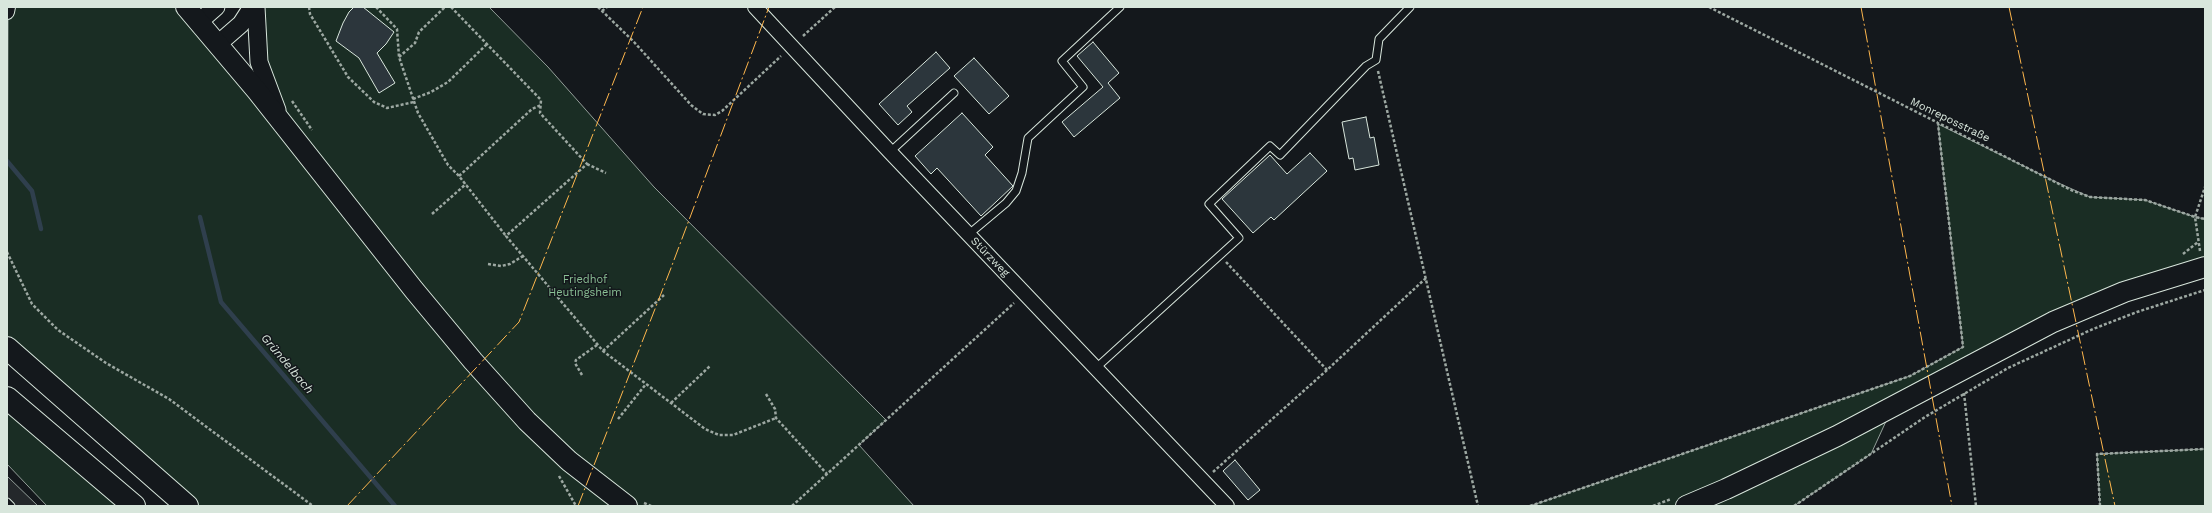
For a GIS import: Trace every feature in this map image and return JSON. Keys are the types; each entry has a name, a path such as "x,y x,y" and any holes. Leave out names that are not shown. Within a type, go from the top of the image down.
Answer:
{"highway":[{"path":"7,348 187,506"},
{"path":"7,398 134,506"}],"main road":[{"path":"186,7 295,139 414,290 473,361 527,421 569,461 634,503"},
{"path":"1686,506 1726,489 1837,436 2053,322 2124,292 2205,267"}],"street":[{"path":"7,12 8,7"},
{"path":"199,22 216,7"},
{"path":"218,44 241,24 252,7"},
{"path":"256,7 259,62 276,108 295,139"},
{"name":"Stürzweg","path":"755,7 890,152 1227,506"}],"lane":[{"path":"969,234 1006,203 1016,191 1022,173 1028,138 1083,87 1062,61 1120,7"},
{"path":"1096,368 1239,238 1209,204 1270,146 1280,155 1366,66 1376,60 1379,39 1410,7"},
{"path":"890,152 954,94"},
{"path":"7,502 11,506"}],"path":[{"path":"309,7 310,14 348,77 374,102 387,108 413,101 448,82 487,44"},
{"path":"376,7 397,29 399,57 413,101 418,113 448,165 466,184 506,236 603,351 705,429 719,435 734,435 776,418"},
{"path":"399,57 414,43 419,32 445,7"},
{"path":"451,7 541,100 540,113 586,164 606,173"},
{"path":"598,7 634,42 691,105 703,114 715,116 835,7"},
{"path":"602,11 607,7"},
{"name":"Monreposstraße","path":"1708,7 2065,187 2090,197 2145,200 2205,219"},
{"path":"1376,60 1478,506"},
{"path":"288,95 315,134"},
{"path":"459,176 532,109 541,105"},
{"path":"1530,506 1910,376 1963,347 1938,124"},
{"path":"506,236 586,164"},
{"path":"432,214 466,184"},
{"path":"2198,242 2195,217 2205,187"},
{"path":"7,252 32,304 58,330 106,363 170,399 313,506"},
{"path":"1220,255 1327,370"},
{"path":"488,264 501,266 510,264 523,256"},
{"path":"1203,480 1327,370 1426,278"},
{"path":"1794,506 1964,393 2008,368 2093,329 2137,312 2205,290"},
{"path":"792,506 1025,293"},
{"path":"603,351 664,295"},
{"path":"582,375 576,364 576,360 598,345"},
{"path":"671,403 710,366"},
{"path":"618,420 646,384"},
{"path":"1964,393 1976,506"},
{"path":"766,394 775,409 776,418 827,474"},
{"path":"2100,506 2097,454 2205,449"},
{"path":"569,461 558,476 576,506"},
{"path":"634,503 651,506"}],"green space":[{"name":"Friedhof Heutingsheim","path":"8,7 184,7 276,108 256,7 489,7 548,67 654,187 886,420 859,445 914,506 187,506 7,348"},
{"path":"1938,124 2090,197 2145,200 2205,219 2205,275 2124,292 1893,406 1871,454 1794,506 1530,506 1910,376 1963,347"},
{"path":"7,398 134,506 47,506 7,464"},
{"path":"2205,449 2205,506 2100,506 2097,454"}],"shaded area":[{"path":"7,476 38,506 7,506"}],"building":[{"path":"354,7 363,7 394,32 386,44 377,53 395,83 379,93 359,58 336,41 343,23 349,12"},
{"path":"1093,42 1119,73 1108,83 1120,98 1074,137 1062,122 1103,87 1077,56"},
{"path":"936,52 950,68 907,106 912,112 898,125 879,104"},
{"path":"974,58 1009,96 989,114 954,76"},
{"path":"962,113 993,147 985,155 1013,186 981,216 937,168 931,174 915,156"},
{"path":"1366,117 1370,138 1374,137 1379,165 1355,170 1353,158 1349,159 1342,122"},
{"path":"1310,153 1327,171 1274,220 1271,217 1253,233 1222,199 1270,155 1287,174"},
{"path":"1235,460 1260,490 1248,500 1223,471"}],"waterway":[{"name":"Gründelbach","path":"7,161 32,191 41,229"},
{"name":"Gründelbach","path":"200,217 221,302 395,506"}],"power":[{"path":"347,506 519,322 643,7"},
{"path":"578,506 671,268 769,7"},
{"path":"1861,7 1952,506"},
{"path":"2009,7 2115,506"}]}
